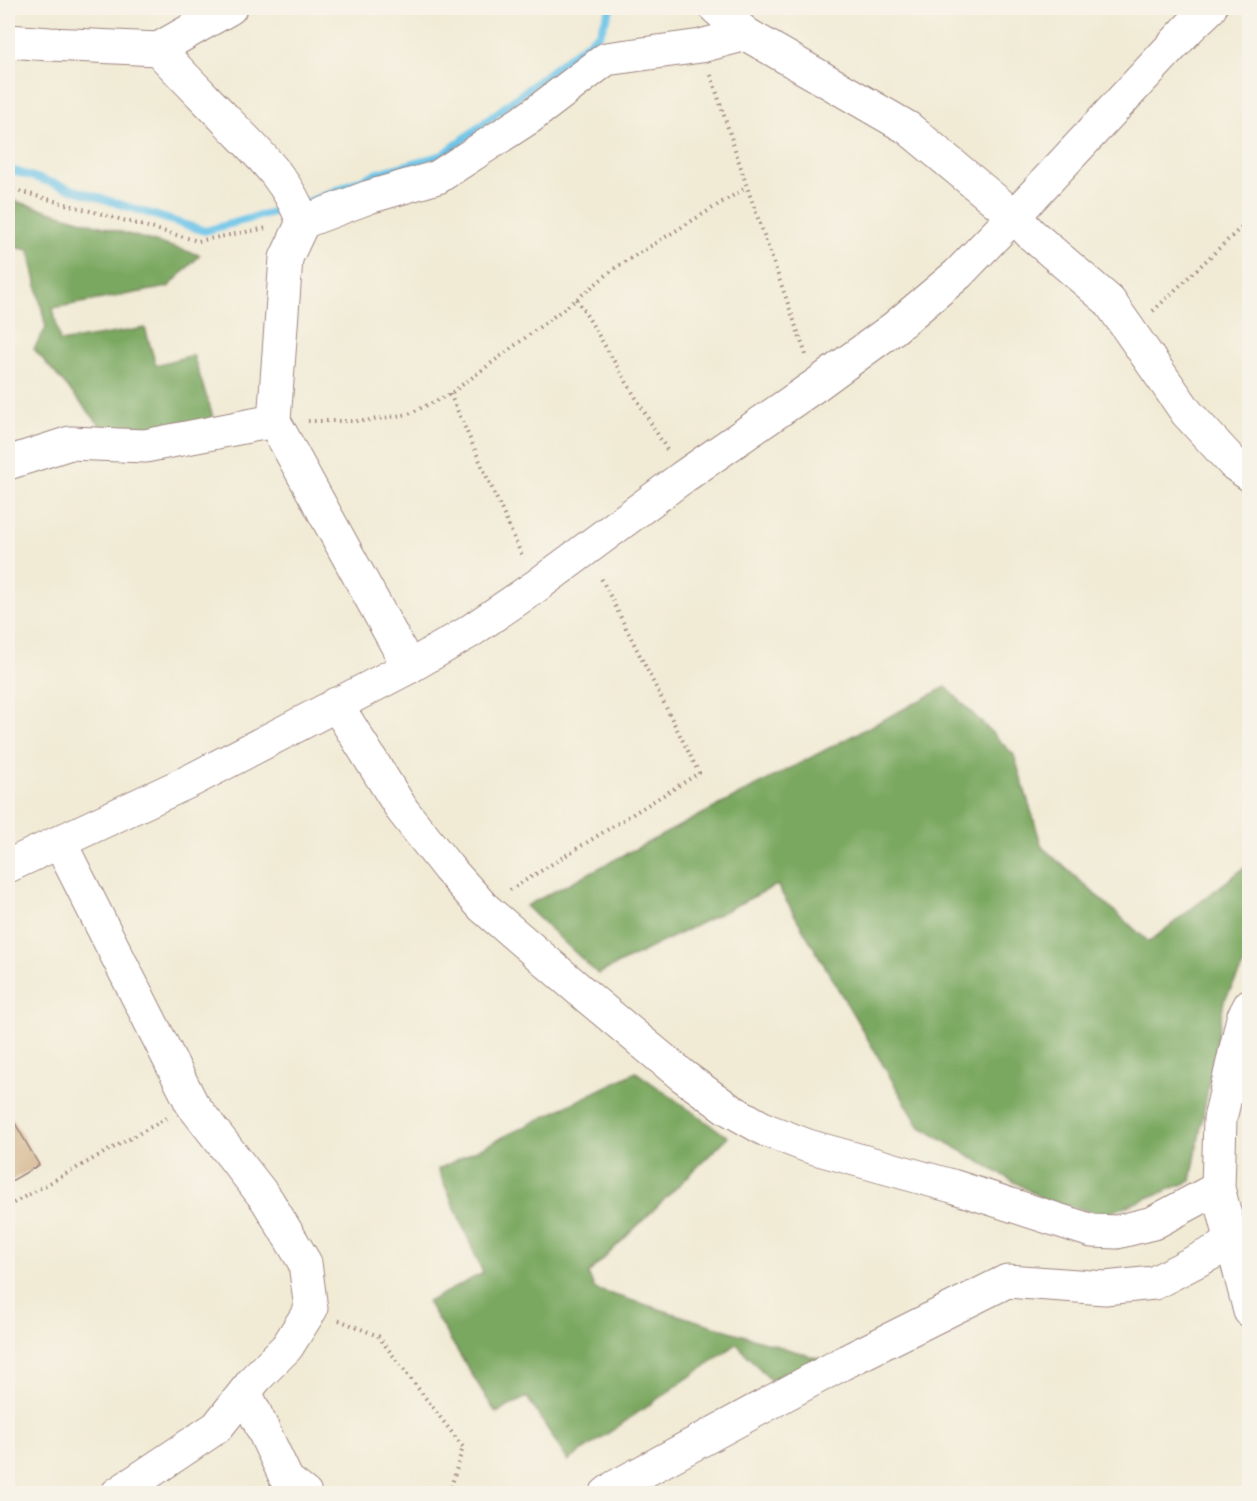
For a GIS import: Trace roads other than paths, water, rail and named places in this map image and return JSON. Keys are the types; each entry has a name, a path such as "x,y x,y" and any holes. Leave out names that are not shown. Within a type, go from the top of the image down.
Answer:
{"street":[{"path":"8,40 50,45 158,49 230,8"},
{"path":"716,8 746,34 908,128 1014,216 1031,234 1110,301 1187,413 1234,464 1250,475"},
{"path":"8,866 192,780 409,667 469,632 535,587 683,477 894,328 958,274 1210,8"},
{"path":"299,211 369,197 438,177 530,117 606,59 701,46 746,34"},
{"path":"158,49 274,170 299,211 286,258 274,422 409,667"},
{"path":"8,463 70,443 146,446 274,422"},
{"path":"336,705 404,811 448,868 483,907 683,1076 726,1108 766,1130 808,1146 952,1186 1092,1231 1117,1232 1153,1223 1218,1188"},
{"path":"60,843 192,1104 267,1200 304,1263 311,1309 286,1347 256,1378 217,1427 117,1494"},
{"path":"1250,1005 1243,1018 1220,1119 1218,1188 1250,1311"},
{"path":"606,1494 843,1363 1007,1281 1105,1288 1154,1283 1231,1243"},
{"path":"245,1392 287,1480 304,1494"}],"waterway":[{"path":"304,204 378,173 443,155 599,34 611,8"},
{"path":"8,169 205,231 288,208"}]}
